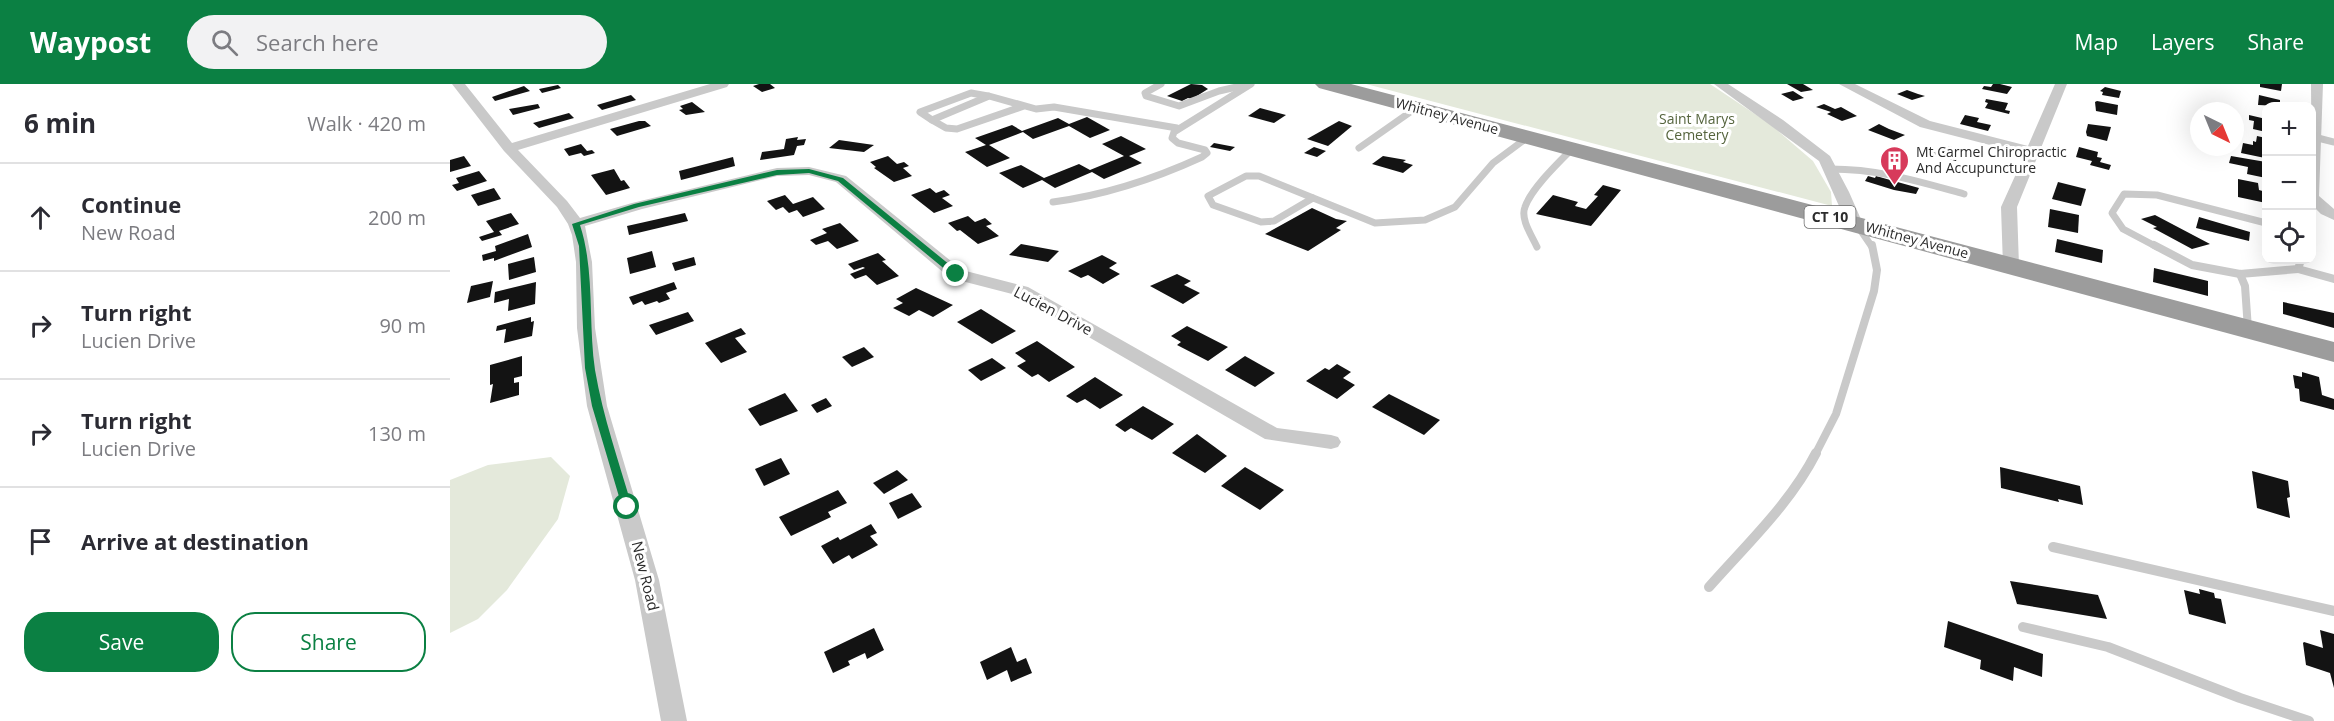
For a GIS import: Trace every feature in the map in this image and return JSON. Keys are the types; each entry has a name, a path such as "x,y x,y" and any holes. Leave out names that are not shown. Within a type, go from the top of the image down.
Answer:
{"highway":[{"name":"Whitney Avenue","path":"1326,84 2334,352"}],"street":[{"name":"New Road","path":"458,84 509,148 562,204 576,224 583,246 586,328 597,406 647,580 674,721"},
{"path":"509,148 723,84"},
{"path":"1720,84 1778,123 1825,159 1855,224"},
{"path":"1845,84 1925,124 2031,152"},
{"path":"2011,266 2009,207 2061,84"},
{"path":"2316,102 2317,84"},
{"name":"Lucien Drive","path":"576,224 637,206 777,172 809,171 841,179 956,274 1022,291 1272,434 1331,442"},
{"path":"2316,201 2325,211 2334,215"}],"lane":[{"path":"1161,84 1145,93 1146,96 1179,106 1250,84"},
{"path":"1224,84 1239,86"},
{"path":"1053,202 1097,196 1131,187 1185,165 1207,153 1205,150 1178,143 1172,138 1177,128 1250,84"},
{"path":"1024,106 957,129 946,128 920,112 971,93 989,96 1036,109 1054,107 1177,128"},
{"path":"932,120 989,96"},
{"path":"1359,148 1416,108"},
{"path":"1313,198 1274,221 1261,222 1213,205 1208,196 1246,176 1259,176 1375,223 1425,220 1455,207 1494,163 1528,137"},
{"path":"2316,138 2334,142"},
{"path":"1538,247 1525,221 1524,208 1545,177 1572,149"},
{"path":"1830,169 1870,170 1964,194"},
{"path":"2262,222 2157,195 2124,194 2112,213 2123,229 2192,265 2240,274 2298,269 2334,279"},
{"path":"1709,587 1773,515 1808,468 1836,414 1874,291 1877,270 1872,246 1855,224"},
{"path":"2298,269 2300,264"},
{"path":"2240,274 2245,286 2248,329"},
{"path":"2053,547 2334,611"},
{"path":"2023,627 2108,647 2240,698 2310,721"}],"green space":[{"name":"Saint Marys Cemetery","path":"1366,84 1710,84 1770,124 1813,161 1831,192 1832,206"},
{"path":"551,457 570,476 558,519 507,590 478,619 450,633 450,480 488,465"}],"building":[{"path":"770,84 775,88 762,92 753,86"},
{"path":"1191,84 1202,85 1208,89 1192,99 1182,101 1167,96"},
{"path":"1787,84 1803,84 1813,90 1801,92"},
{"path":"1993,84 2012,87 2007,94 1982,89 1984,86 1991,87"},
{"path":"2260,84 2282,84 2281,91 2260,87"},
{"path":"558,85 561,88 542,93 539,89"},
{"path":"524,86 530,91 495,101 492,97"},
{"path":"2105,87 2121,91 2119,98 2102,95 2103,92 2100,91"},
{"path":"1907,90 1925,96 1912,100 1897,94"},
{"path":"1793,91 1804,98 1793,101 1781,94"},
{"path":"631,95 636,100 602,110 597,105"},
{"path":"2259,95 2280,100 2280,102 2262,102 2262,105 2258,105"},
{"path":"1986,99 2008,103 2005,110 2010,111 2009,114 1985,108 1988,103 1985,102"},
{"path":"692,102 705,112 686,115 679,110 683,109 680,106"},
{"path":"2095,102 2118,105 2117,115 2096,111"},
{"path":"538,104 540,108 513,115 509,109"},
{"path":"1824,104 1835,109 1841,107 1857,116 1842,121 1827,114 1831,112 1816,107"},
{"path":"1260,108 1286,115 1274,123 1248,116"},
{"path":"569,113 574,118 539,128 533,123"},
{"path":"1965,115 1979,118 1977,122 1991,125 1988,131 1960,124"},
{"path":"2249,115 2262,118 2262,131 2253,129 2254,121 2249,120"},
{"path":"1087,117 1110,130 1090,138 1069,126 1033,139 1023,132 989,145 1010,158 987,167 965,152 986,145 975,138 1012,125 1022,131 1058,118 1069,124"},
{"path":"645,121 651,126 617,136 610,129"},
{"path":"1339,121 1352,126 1328,146 1307,139"},
{"path":"1879,124 1905,135 1894,140 1868,130"},
{"path":"2088,124 2111,127 2107,141 2087,136"},
{"path":"1121,136 1146,149 1129,156 1142,163 1104,179 1092,172 1055,188 1042,180 1023,188 999,173 1021,165 1044,178 1079,164 1090,170 1124,156 1102,144"},
{"path":"2257,136 2262,137 2262,157 2244,154 2244,143 2253,145 2253,141 2256,142"},
{"path":"798,137 797,140 806,139 804,145 797,146 794,155 760,160 762,152 784,149 786,139"},
{"path":"839,140 874,145 864,152 829,148"},
{"path":"1214,143 1235,147 1230,151 1210,147"},
{"path":"581,144 587,151 592,150 595,153 569,156 564,149"},
{"path":"1948,146 1964,150 1962,156 1958,155 1956,161 1926,153 1927,149 1939,152 1941,149 1947,150"},
{"path":"1314,147 1326,151 1317,157 1304,153"},
{"path":"2079,147 2098,152 2097,157 2102,158 2100,162 2111,165 2109,170 2090,165 2092,161 2076,157"},
{"path":"464,156 471,166 450,172 450,160"},
{"path":"888,156 897,164 904,162 909,166 903,168 912,176 894,182 874,168 876,167 870,162"},
{"path":"1383,156 1406,160 1403,162 1413,165 1403,173 1372,164"},
{"path":"2231,156 2262,161 2262,177 2247,174 2248,167 2229,163"},
{"path":"733,157 735,166 681,180 679,171"},
{"path":"614,169 621,181 624,180 630,188 606,195 591,175"},
{"path":"479,171 487,181 457,191 452,185 459,183 456,178"},
{"name":"Mt Carmel Chiropractic And Accupuncture","path":"1868,176 1875,178 1876,176 1919,188 1916,194 1894,190 1865,181"},
{"path":"2238,179 2258,183 2259,190 2262,191 2262,202 2238,197"},
{"path":"2058,182 2086,189 2081,206 2052,199"},
{"path":"1603,185 1621,190 1591,226 1536,214 1553,195 1578,202 1575,206 1586,209 1598,196 1594,195"},
{"path":"494,188 501,199 478,206 471,195"},
{"path":"930,188 936,193 944,190 950,195 942,198 953,206 934,213 911,195"},
{"path":"785,195 793,204 813,197 825,209 803,217 797,210 789,213 783,207 776,210 767,201"},
{"path":"1312,208 1336,219 1347,221 1336,228 1341,230 1308,251 1265,234"},
{"path":"2050,209 2079,215 2078,233 2048,227"},
{"path":"511,213 519,224 499,231 502,235 482,241 479,237 494,232 486,221"},
{"path":"685,213 688,221 629,235 627,226"},
{"path":"2155,215 2210,244 2192,249 2141,219"},
{"path":"968,216 975,222 985,218 992,224 986,226 999,236 978,244 948,223"},
{"path":"2199,217 2250,232 2249,241 2196,228"},
{"path":"840,223 859,241 837,249 828,241 816,245 810,240 827,233 822,229"},
{"path":"528,234 532,247 494,261 494,258 483,261 482,255 496,251 495,246"},
{"path":"2057,239 2103,250 2102,263 2055,252"},
{"path":"1021,244 1059,251 1048,262 1009,255"},
{"path":"652,251 656,267 630,274 627,258"},
{"path":"878,253 886,260 882,261 899,276 877,285 866,275 855,279 850,274 865,268 854,270 848,264"},
{"path":"1102,255 1117,263 1109,268 1120,274 1103,284 1088,275 1081,278 1068,271"},
{"path":"534,257 536,272 509,280 508,264"},
{"path":"694,257 696,265 675,271 672,263"},
{"path":"2154,268 2208,281 2208,296 2153,282"},
{"path":"1177,274 1191,281 1184,285 1200,293 1183,304 1150,286"},
{"path":"493,281 490,297 467,303 471,286"},
{"path":"536,282 535,304 508,311 509,299 494,303 495,292"},
{"path":"674,282 677,289 666,293 670,299 659,303 657,301 645,305 642,301 633,305 629,297"},
{"path":"916,288 953,305 933,317 919,310 909,316 893,308 903,303 896,299"},
{"path":"2283,302 2334,313 2334,328 2283,314"},
{"path":"981,309 1016,331 992,344 957,322"},
{"path":"688,312 694,321 656,335 649,325"},
{"path":"531,317 531,322 534,321 532,336 504,343 506,329 496,331 497,326"},
{"path":"1187,326 1228,347 1208,361 1177,345 1181,342 1171,336"},
{"path":"741,328 746,334 735,338 747,352 721,363 705,343"},
{"path":"1037,341 1075,367 1049,382 1038,374 1032,377 1017,366 1026,361 1015,353"},
{"path":"864,347 874,357 852,367 842,357"},
{"path":"522,356 522,376 514,378 514,383 519,382 519,395 490,403 493,384 490,385 490,365"},
{"path":"1245,356 1275,373 1255,387 1225,370"},
{"path":"992,358 1006,368 981,381 968,370"},
{"path":"1337,364 1351,372 1343,378 1355,385 1337,399 1306,381 1325,368 1329,370"},
{"path":"2302,372 2319,377 2322,395 2334,399 2334,410 2300,401 2299,389 2295,388 2293,375 2302,377"},
{"path":"1095,377 1123,395 1100,409 1085,399 1077,403 1066,396"},
{"path":"785,393 798,411 760,426 748,409"},
{"path":"1389,394 1440,420 1424,435 1372,407"},
{"path":"826,398 832,406 817,413 811,405"},
{"path":"1143,406 1174,424 1152,440 1131,428 1125,432 1115,425"},
{"path":"1197,434 1227,456 1205,473 1172,453"},
{"path":"781,458 790,474 764,486 755,469"},
{"path":"1245,467 1284,490 1260,510 1221,486"},
{"path":"2000,467 2080,486 2083,505 2058,499 2059,502 2001,488"},
{"path":"897,470 908,480 884,494 873,483"},
{"path":"2252,471 2288,481 2290,497 2287,498 2290,518 2257,508"},
{"path":"838,490 847,503 828,512 831,517 791,536 779,517"},
{"path":"912,493 922,507 898,519 889,503"},
{"path":"871,524 877,533 870,536 878,545 852,559 849,555 833,564 821,546 838,537 840,540"},
{"path":"2010,581 2098,595 2107,619 2017,604"},
{"path":"2199,589 2214,593 2215,598 2221,599 2226,624 2189,614 2184,590 2200,594"},
{"path":"1948,621 2043,654 2042,677 2014,667 2013,681 1980,669 1981,660 1944,647"},
{"path":"874,628 884,650 867,659 865,653 848,661 850,665 833,673 824,652"},
{"path":"2320,630 2334,634 2334,688 2330,673 2306,665 2303,643 2323,648"},
{"path":"1011,647 1017,662 1026,658 1032,673 1011,682 1007,670 987,680 980,662"}],"place":[{"name":"Mt Carmel Chiropractic And Accupuncture","path":"1895,186"}],"route":[{"path":"627,507 597,406 590,368 583,246 576,224 637,206 777,172 809,171 841,179 956,274"}]}
